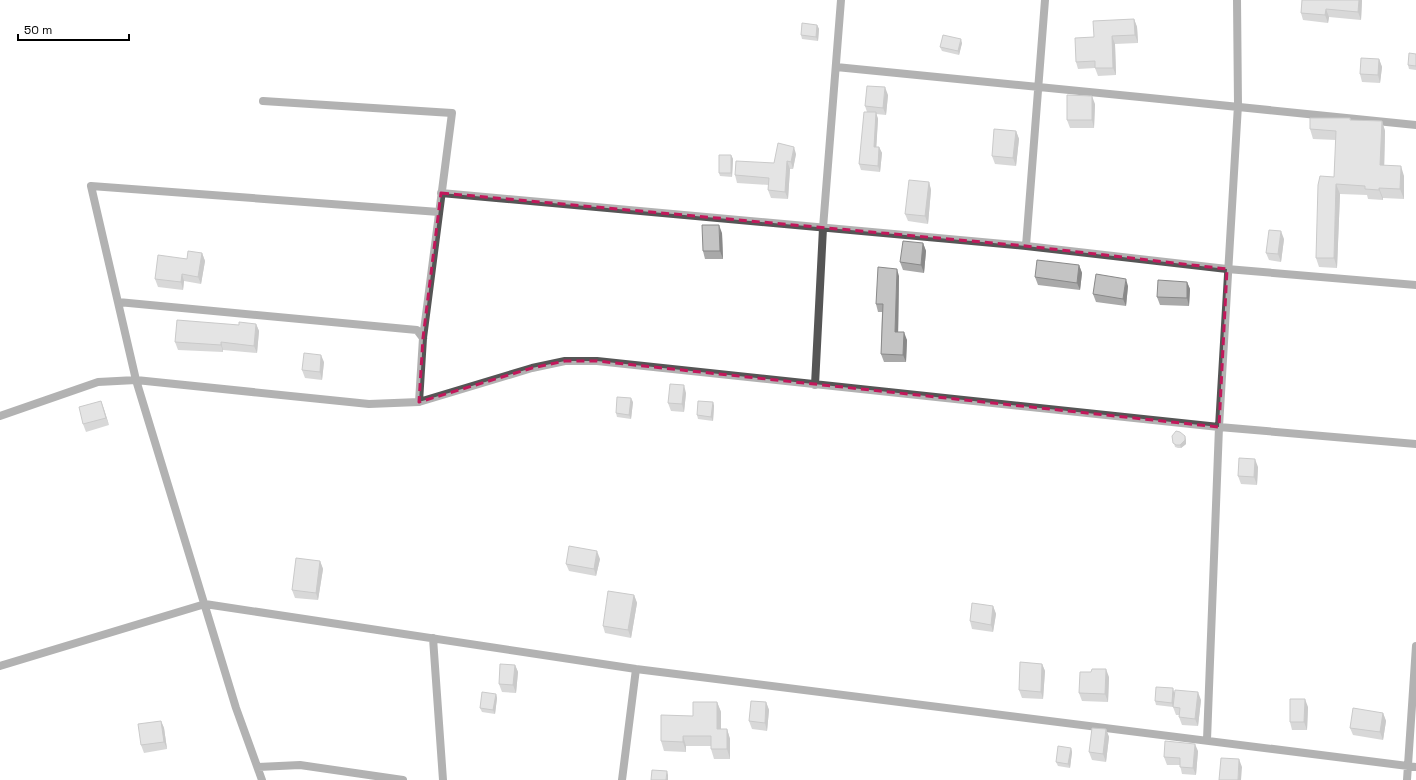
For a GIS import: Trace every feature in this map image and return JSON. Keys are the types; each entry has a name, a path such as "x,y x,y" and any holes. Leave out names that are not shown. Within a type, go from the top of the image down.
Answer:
{"street":[{"path":"815,385 823,228 841,0"},
{"path":"1026,246 1046,0"},
{"path":"1207,740 1219,427 1227,269 1238,105 1237,0"},
{"path":"836,67 1039,88 1238,105 1416,125"},
{"path":"263,101 452,113 423,338 419,402"},
{"path":"262,780 236,708 136,380 91,186 439,212"},
{"path":"442,193 1026,246 1227,269 1416,285"},
{"path":"118,302 417,330 423,338"},
{"path":"0,416 98,382 136,380 369,404 419,402 532,368 565,361 597,361 1219,427 1416,444"},
{"path":"0,666 205,604 636,669 1416,767"},
{"path":"433,638 443,780"},
{"path":"1407,780 1416,646"},
{"path":"622,780 636,669"},
{"path":"258,767 300,765 403,780"}],"highlighted area":[{"path":"441,193 1026,246 1227,269 1219,427 597,361 565,361 532,368 419,402 423,338"}],"building":[{"path":"1302,0 1359,0 1358,12 1326,9 1325,15 1301,13"},
{"path":"1134,19 1135,35 1112,36 1113,68 1095,68 1095,61 1076,62 1075,38 1094,37 1093,21"},
{"path":"802,23 817,25 816,37 801,35"},
{"path":"943,35 961,39 958,51 940,47"},
{"path":"1409,53 1416,54 1416,66 1408,65"},
{"path":"1361,58 1379,59 1378,75 1360,74"},
{"path":"867,86 885,87 883,108 865,106"},
{"path":"1067,95 1092,96 1092,120 1067,120"},
{"path":"864,112 876,112 874,147 879,147 878,166 859,164"},
{"path":"1310,118 1350,118 1350,120 1382,121 1380,165 1401,166 1400,189 1365,189 1365,186 1336,184 1334,258 1316,258 1318,185 1320,176 1334,177 1336,131 1310,129"},
{"path":"994,129 1016,131 1013,158 992,156"},
{"path":"778,143 794,147 791,162 787,161 785,192 768,190 769,178 735,175 736,161 774,163"},
{"path":"719,155 731,155 731,173 719,173"},
{"path":"909,180 929,182 925,216 905,214"},
{"path":"702,225 719,225 720,251 703,251"},
{"path":"1269,230 1281,231 1278,254 1266,253"},
{"path":"903,241 923,243 921,265 900,262"},
{"path":"188,251 202,253 198,277 182,274 181,282 155,279 158,255 187,259"},
{"path":"1037,260 1079,265 1077,283 1035,277"},
{"path":"878,267 897,269 895,332 904,332 903,355 881,354 883,304 876,304"},
{"path":"1096,274 1126,279 1123,299 1093,294"},
{"path":"1158,280 1187,282 1187,298 1157,297"},
{"path":"177,320 239,325 239,322 256,324 254,346 221,342 221,345 175,342"},
{"path":"304,353 321,355 320,372 302,370"},
{"path":"670,384 684,385 682,404 668,403"},
{"path":"617,397 631,398 629,415 616,413"},
{"path":"101,401 106,418 83,424 79,407"},
{"path":"698,401 713,402 711,417 697,415"},
{"path":"1176,431 1185,436 1185,440 1180,445 1173,443 1172,436"},
{"path":"1239,458 1255,459 1254,477 1238,476"},
{"path":"569,546 597,551 594,569 566,564"},
{"path":"296,558 320,561 316,593 292,590"},
{"path":"608,591 634,595 628,630 603,626"},
{"path":"972,603 993,606 991,625 970,621"},
{"path":"1020,662 1042,664 1041,692 1019,690"},
{"path":"500,664 515,665 513,685 499,684"},
{"path":"1092,669 1106,669 1105,694 1079,693 1080,672 1091,672"},
{"path":"1156,687 1173,688 1172,703 1155,701"},
{"path":"1175,690 1198,692 1195,719 1179,717 1180,708 1173,707"},
{"path":"482,692 496,694 493,710 480,708"},
{"path":"1290,699 1305,699 1304,722 1290,722"},
{"path":"751,701 766,702 765,723 749,721"},
{"path":"693,702 717,702 717,729 727,729 727,749 711,749 711,736 683,736 683,742 661,741 661,715 693,716"},
{"path":"1353,708 1383,713 1380,732 1350,728"},
{"path":"161,721 164,742 141,745 138,724"},
{"path":"1092,728 1106,729 1103,754 1089,752"},
{"path":"1165,741 1195,744 1193,768 1180,767 1180,758 1164,757"},
{"path":"1058,746 1071,748 1068,764 1056,762"},
{"path":"1221,758 1239,759 1238,780 1219,780"},
{"path":"652,770 667,771 666,780 651,780"}]}
